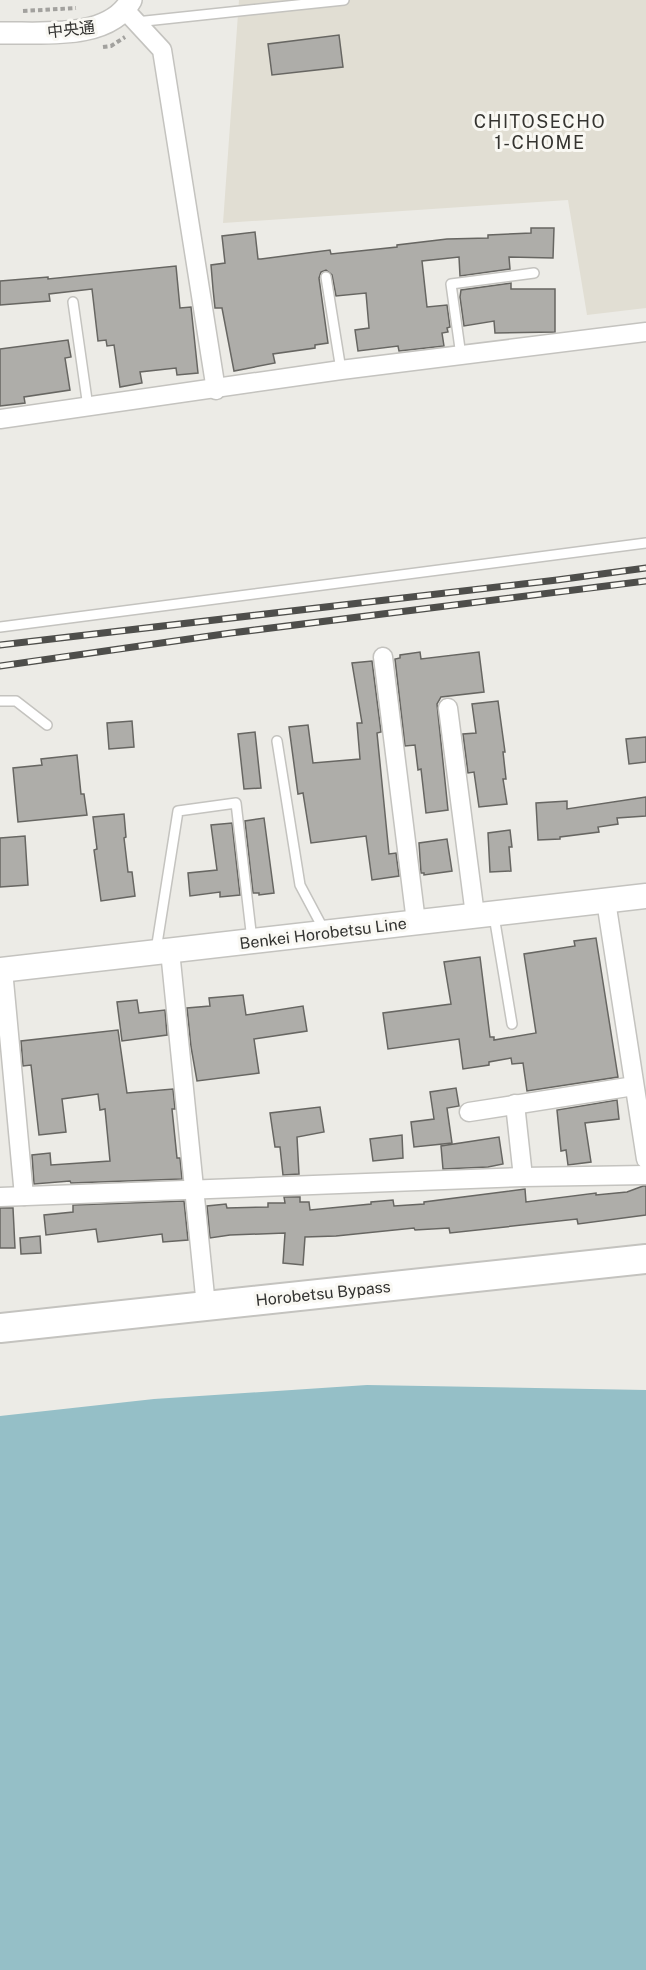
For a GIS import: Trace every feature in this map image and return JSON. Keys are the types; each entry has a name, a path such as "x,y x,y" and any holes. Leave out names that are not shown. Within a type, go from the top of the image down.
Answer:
{"highway":[{"name":"Horobetsu Bypass","path":"0,1328 646,1259"}],"main road":[{"name":"Benkei Horobetsu Line","path":"1,970 646,896"}],"street":[{"name":"中央通","path":"0,33 75,32 102,26 131,11"},
{"path":"131,11 162,50 216,390"},
{"path":"0,419 216,390 341,370 646,332"},
{"path":"383,657 416,922"},
{"path":"448,708 484,914"},
{"path":"606,901 638,1082 646,1159"},
{"path":"163,952 194,1188 206,1306"},
{"path":"1,970 24,1196"},
{"path":"469,1112 638,1082"},
{"path":"515,1104 523,1177"},
{"path":"0,1197 194,1188 646,1175"}],"lane":[{"path":"131,11 344,0"},
{"path":"461,356 451,284 534,273"},
{"path":"326,277 341,370"},
{"path":"73,302 88,407"},
{"path":"0,627 646,543"},
{"path":"0,701 16,701 47,725"},
{"path":"277,741 300,885 325,932"},
{"path":"163,952 178,811 236,803 252,940"},
{"path":"484,914 512,1024"}],"path":[{"path":"22,11 86,8"}],"shaded area":[{"path":"239,0 646,0 646,308 587,315 568,200 223,223"}],"water":[{"path":"367,1385 646,1390 646,1970 0,1970 0,1416 154,1399"}],"building":[{"path":"339,35 343,67 272,75 268,44"},
{"path":"531,228 554,228 553,258 509,257 510,269 460,276 459,257 422,261 427,307 447,305 450,327 447,328 448,332 442,333 444,346 399,351 398,346 358,351 355,330 369,328 366,293 336,296 332,275 326,270 321,272 319,278 328,343 315,345 315,348 273,354 275,363 234,371 222,308 215,308 213,289 211,265 225,263 222,236 255,232 258,259 261,259 330,250 331,254 397,247 397,245 447,239 488,238 488,235 531,233"},
{"path":"176,266 180,308 191,307 198,373 177,375 176,368 140,372 142,383 120,387 114,345 107,346 106,340 98,341 92,289 49,294 50,301 0,305 0,281 48,277 48,279"},
{"path":"511,283 511,289 555,289 555,332 495,333 494,321 464,326 461,290"},
{"path":"68,340 71,357 65,358 70,390 24,397 25,403 0,406 0,349"},
{"path":"420,652 421,659 479,652 484,692 441,697 437,704 448,810 426,813 421,769 418,770 415,745 405,746 395,659 400,658 400,655"},
{"path":"372,661 381,732 377,733 389,854 396,853 399,876 372,880 366,836 311,843 303,793 298,794 289,727 308,725 313,763 360,759 357,723 362,723 352,663"},
{"path":"498,701 505,752 503,752 506,779 503,779 507,804 479,807 474,772 468,773 463,734 476,733 472,704"},
{"path":"132,721 134,747 109,749 107,723"},
{"path":"255,732 261,788 244,789 238,734"},
{"path":"646,737 646,762 629,764 626,739"},
{"path":"77,755 81,794 84,794 87,815 18,822 13,768 42,765 41,759"},
{"path":"646,797 646,816 617,818 618,824 598,827 599,832 560,837 560,839 538,840 536,803 567,801 567,809"},
{"path":"124,814 128,872 132,872 135,896 101,901 94,850 97,849 93,817"},
{"path":"264,818 274,893 259,895 259,893 253,893 245,821"},
{"path":"232,823 240,895 220,897 220,892 190,896 188,873 217,870 211,825"},
{"path":"510,830 511,871 490,872 488,833"},
{"path":"25,836 28,885 0,887 0,838"},
{"path":"447,839 452,871 424,875 421,873 419,843"},
{"path":"596,938 618,1077 527,1091 523,1063 512,1064 511,1058 489,1062 489,1065 463,1069 459,1039 388,1049 383,1013 451,1004 444,962 480,957 490,1037 494,1037 494,1040 536,1033 524,954 575,946 574,941"},
{"path":"243,995 246,1015 303,1006 307,1031 254,1039 259,1073 197,1081 187,1008 210,1006 209,998"},
{"path":"137,1000 139,1013 165,1010 167,1035 122,1041 117,1002"},
{"path":"118,1030 127,1093 173,1089 175,1109 172,1109 177,1158 180,1158 182,1179 34,1184 32,1155 50,1153 51,1165 110,1161 105,1109 100,1110 98,1094 62,1099 66,1132 39,1135 31,1065 23,1066 21,1041"},
{"path":"456,1088 459,1106 447,1108 452,1143 414,1147 411,1122 434,1119 430,1092"},
{"path":"617,1100 619,1119 585,1123 591,1162 568,1165 566,1150 561,1151 557,1110"},
{"path":"320,1107 324,1132 297,1137 299,1174 283,1175 280,1147 275,1147 270,1113"},
{"path":"402,1135 403,1158 373,1161 370,1139"},
{"path":"499,1137 503,1164 443,1169 441,1146"},
{"path":"646,1186 646,1215 578,1224 577,1219 450,1233 449,1228 415,1230 414,1228 305,1237 303,1265 283,1263 285,1233 210,1238 207,1206 226,1204 227,1208 268,1207 268,1203 285,1203 284,1197 300,1197 300,1202 309,1202 310,1210 393,1200 394,1206 424,1204 424,1202 525,1189 526,1202 596,1193 596,1195 627,1192"},
{"path":"184,1201 188,1240 163,1242 162,1234 98,1242 96,1229 46,1235 44,1215 73,1212 73,1205"},
{"path":"0,1208 13,1208 15,1248 0,1248"},
{"path":"40,1236 41,1253 21,1254 20,1238"}],"railway":[{"path":"0,645 646,568"},
{"path":"0,666 231,633 646,581"}],"district":[{"name":"CHITOSECHO 1-CHOME","path":"540,132"}]}
